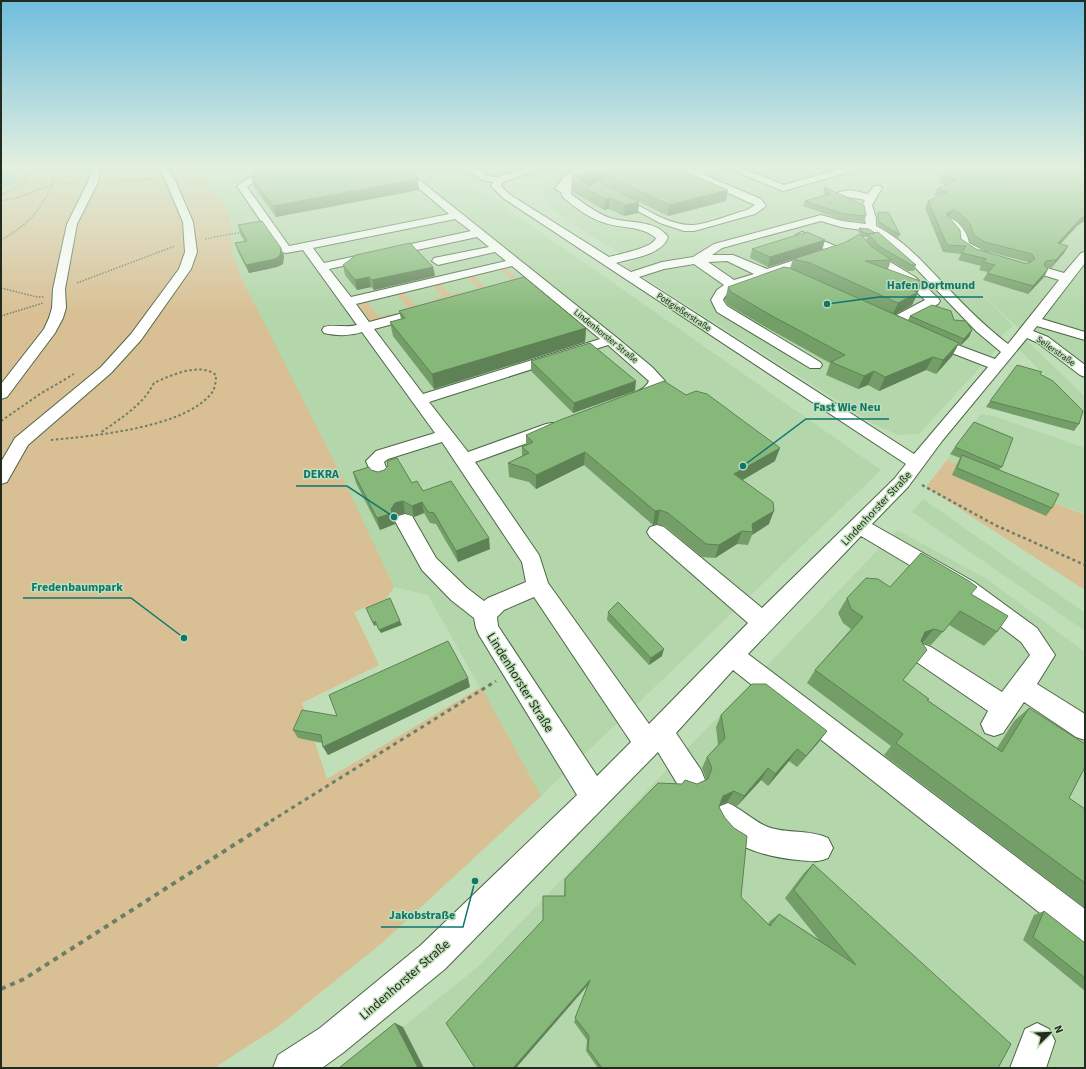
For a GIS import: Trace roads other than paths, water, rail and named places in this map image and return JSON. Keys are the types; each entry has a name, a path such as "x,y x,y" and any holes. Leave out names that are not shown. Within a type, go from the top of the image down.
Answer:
{"street":[{"path":"1,394 50,330 59,308 59,293 72,224 76,216"},
{"path":"1,478 21,442 106,370 136,337 185,269 191,252 188,222 185,216"},
{"path":"263,216 286,250 315,258 479,233"},
{"name":"Lindenhorster Straße","path":"457,216 514,262 532,283 611,340 647,370 657,382 654,389 647,394 618,405"},
{"name":"Pottgießerstraße","path":"535,216 916,463"},
{"path":"579,216 592,220 635,225"},
{"path":"600,216 607,220 649,228 662,237 660,243 652,248"},
{"path":"655,216 673,225 690,228 736,216"},
{"path":"870,216 871,228"},
{"path":"315,258 460,218"},
{"path":"696,260 718,246 821,218 856,235 864,249 885,265 914,282 933,301 892,323"},
{"path":"949,221 963,236 964,245 977,253 992,257"},
{"path":"606,262 688,237 690,228"},
{"path":"838,234 856,235 871,228"},
{"path":"871,228 895,242 971,320 992,339 1010,352"},
{"path":"815,365 722,309 717,300 724,289 733,285 836,250 798,236 826,234"},
{"path":"438,261 498,248"},
{"path":"628,276 662,266 696,260 729,257 743,252"},
{"name":"Lindenhorster Straße","path":"291,1068 332,1040 433,957 654,738 764,622 901,483 916,463 1010,352 1085,255"},
{"path":"729,257 760,272 795,278"},
{"path":"315,258 464,460 532,561 538,586 654,738 691,780"},
{"path":"696,260 733,285"},
{"path":"347,302 514,262"},
{"path":"1047,272 1067,278"},
{"path":"329,330 351,331 438,308"},
{"path":"878,316 905,329"},
{"path":"1030,327 1085,336"},
{"name":"Seilerstraße","path":"1030,327 1043,340 1085,372"},
{"path":"918,335 998,366"},
{"path":"419,400 611,340"},
{"path":"464,460 566,423"},
{"path":"380,476 374,461 382,454 445,435"},
{"path":"405,520 429,564 459,594 485,614 496,604 538,586"},
{"path":"860,526 966,588 1029,635 1043,655 1000,716 923,654"},
{"path":"657,532 764,622"},
{"name":"Lindenhorster Straße","path":"485,614 487,628 595,798"},
{"path":"732,656 1085,929"},
{"path":"1020,687 1085,728"},
{"path":"728,817 749,834 779,844 803,845 818,848"}],"place":[{"name":"Hafen Dortmund","path":"827,304"},
{"name":"Fast Wie Neu","path":"743,466"},
{"name":"DEKRA","path":"394,517"},
{"name":"Fredenbaumpark","path":"184,638"},
{"name":"Jakobstraße","path":"475,881"}]}
